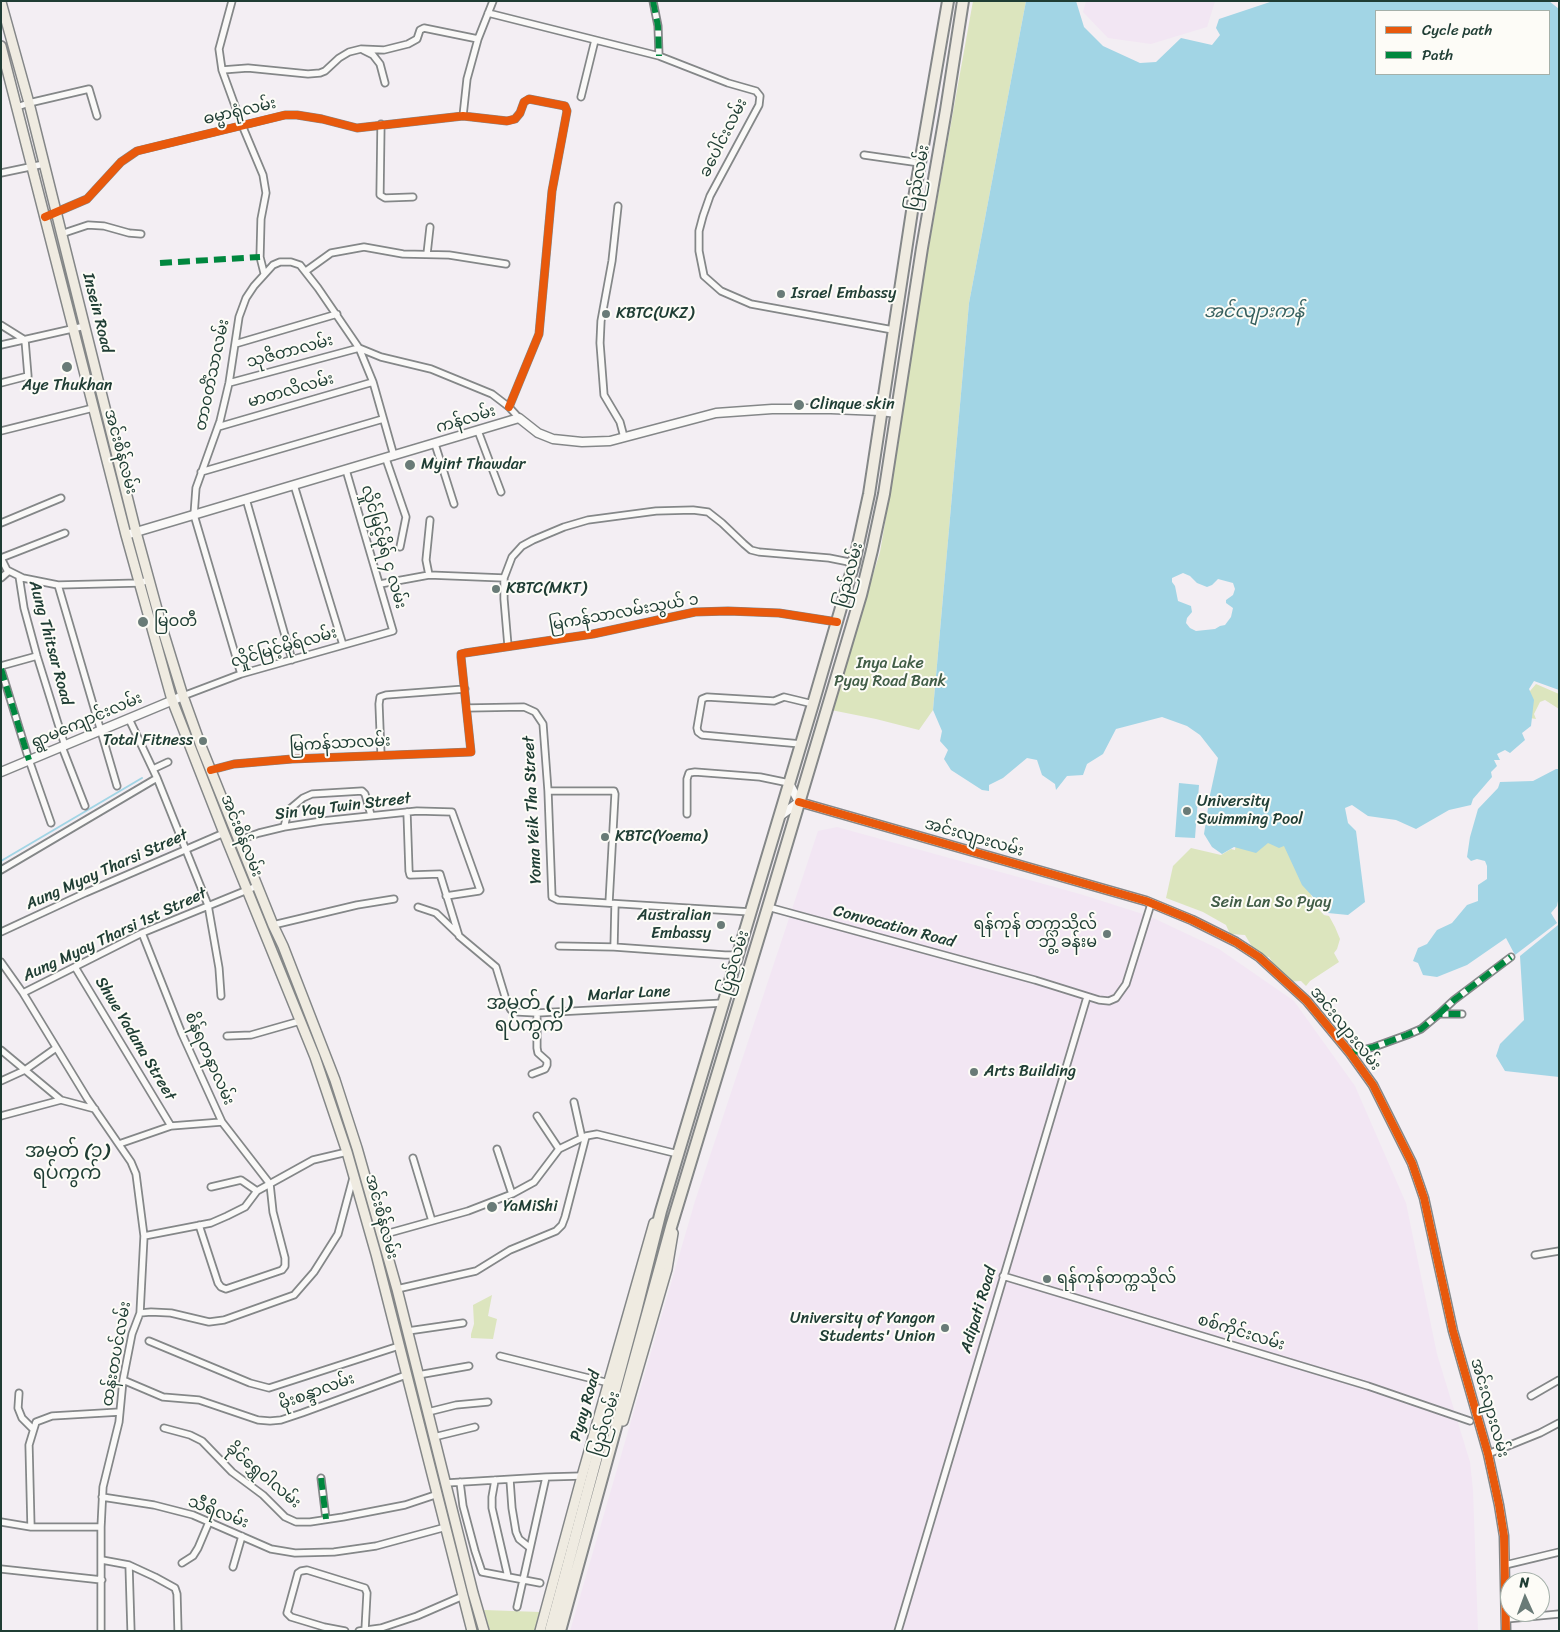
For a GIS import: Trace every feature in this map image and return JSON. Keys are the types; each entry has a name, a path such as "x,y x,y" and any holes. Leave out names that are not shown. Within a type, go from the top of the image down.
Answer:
{"highway":[{"name":"ပြည်လမ်း","path":"662,1211 854,563 869,494 920,163 948,1"},
{"name":"ပြည်လမ်း","path":"560,1631 671,1227 844,652 872,550 884,494 963,1"},
{"path":"933,92 949,95"},
{"path":"878,430 893,433"},
{"path":"830,647 844,652"},
{"name":"Pyay Road","path":"550,1631 662,1211"}],"main road":[{"name":"Insein Road","path":"1,2 29,103 136,532 163,631"},
{"name":"အင်းစိန်လမ်း","path":"1,46 5,75 17,107 126,535 172,700 330,1099 376,1254 472,1631"},
{"name":"ကန်လမ်း","path":"126,535 519,418 538,433 552,439 582,442 624,437 716,413 772,409 831,409 881,410 896,413"},
{"name":"အင်းစိန်လမ်း","path":"163,631 182,696 335,1080 357,1148 397,1289 484,1631"},
{"name":"ရွာမကျောင်းလမ်း","path":"1,772 182,696"},
{"path":"780,816 799,802 789,782"},
{"name":"အင်းလျားလမ်း","path":"799,802 1151,904 1192,920 1215,930 1259,957 1307,1001 1350,1053 1373,1085 1412,1163 1424,1198 1462,1366 1488,1454 1504,1536 1505,1572"},
{"name":"Pyay Road","path":"541,1631 544,1612 647,1244 657,1213 662,1211"},
{"name":"ပြည်လမ်း","path":"565,1631 603,1486 667,1269 673,1235 671,1227"}],"street":[{"path":"232,1 219,49 222,70 263,175 266,193 261,219 260,257 264,273 280,262 291,262 300,265 337,314 359,348 373,382 406,517 400,547"},
{"path":"464,116 467,79 478,39 492,1"},
{"path":"653,1 658,26 659,56"},
{"name":"ခပေါင်းလမ်း","path":"488,12 659,56 728,83 756,91 760,96 759,105 710,196 703,216 699,231 699,251 704,276 721,291 751,304 894,330"},
{"path":"222,70 248,68 308,74 320,73 349,52 361,49 384,50 408,44 417,39 420,30 424,28 478,39"},
{"path":"581,97 595,40"},
{"path":"361,49 373,55 380,64 385,82"},
{"path":"17,107 89,90 97,116"},
{"name":"ဓမ္မာရုံလမ်း","path":"45,217 87,199 121,162 137,151 242,125 291,115 322,119 357,128 464,116 508,121 515,119 520,113 524,102 529,99 565,106 567,111 552,191 540,334 509,407"},
{"path":"381,124 380,195 385,198 413,197"},
{"path":"864,156 920,163"},
{"path":"1,173 44,164"},
{"path":"618,206 610,275 601,321 600,343 604,395 615,412 624,437"},
{"path":"61,234 88,225 104,226 141,234"},
{"path":"427,254 430,227"},
{"path":"306,272 331,253 364,247 403,254 449,255 506,264"},
{"name":"တာဝတိံသာလမ်း","path":"194,515 196,488 218,427 229,383 238,317 246,298 264,273"},
{"path":"235,344 337,314"},
{"path":"1,325 25,340"},
{"path":"1,345 85,326"},
{"path":"1,383 28,376 25,340"},
{"path":"359,348 381,357 407,362 451,377 492,394 509,407 519,418"},
{"name":"သုဇိတာလမ်း","path":"229,383 359,348"},
{"name":"မာတလိလမ်း","path":"218,427 373,382"},
{"path":"1,431 93,408"},
{"path":"201,472 383,419"},
{"path":"478,431 501,492"},
{"path":"435,444 454,504"},
{"name":"လှိုင်မြင့်မိုရ် ၄ လမ်း","path":"346,470 393,631"},
{"path":"294,485 343,645"},
{"path":"1,523 61,498"},
{"path":"246,500 292,660"},
{"path":"508,646 504,578 512,557 522,546 564,526 588,520 656,511 692,510 708,512 751,550 829,558 854,563"},
{"path":"194,515 241,674"},
{"path":"429,575 426,560 430,520"},
{"path":"64,533 1,558 9,571 18,576 58,585 139,583 149,580"},
{"path":"1,578 9,571"},
{"path":"380,584 429,575 504,578"},
{"name":"Aung Thitsar Road","path":"18,576 24,608 37,656 64,746 85,806"},
{"path":"58,585 117,786"},
{"name":"မြကန်သာလမ်းသွယ် ၁","path":"465,689 461,654 476,651 593,634 695,612 778,613 837,622"},
{"name":"လှိုင်မြင့်မိုရ်လမ်း","path":"182,696 241,674 393,631"},
{"path":"37,656 1,668 29,760 51,823"},
{"path":"381,756 378,704 380,698 386,695 465,689 467,708"},
{"path":"801,744 702,734 698,732 697,728 702,699 707,697 774,701 784,697 813,704"},
{"name":"Yoma Yeik Tha Street","path":"467,708 524,707 536,712 543,724 548,791 552,897 558,900 751,912"},
{"name":"မြကန်သာလမ်း","path":"211,770 234,764 292,759 471,752 467,708"},
{"path":"129,719 157,778 208,905 219,968 221,996"},
{"path":"153,769 168,762"},
{"path":"687,814 687,779 689,773 760,777 789,782"},
{"path":"1,870 157,778"},
{"path":"548,791 612,790 615,794 612,904 614,947"},
{"path":"284,826 291,808 303,798 312,794 362,791 365,794 371,815"},
{"path":"407,812 408,870 410,875 440,874 459,936"},
{"name":"Sin Yay Twin Street","path":"239,840 284,826 371,815 407,812 452,812 480,890 446,896"},
{"name":"Aung Myay Tharsi Street","path":"1,932 85,893 224,833"},
{"path":"246,890 257,886"},
{"name":"Aung Myay Tharsi 1st Street","path":"23,993 142,934 246,890"},
{"path":"273,925 357,905 394,899"},
{"name":"Convocation Road","path":"768,906 1109,1001 1116,998 1123,990 1129,977 1151,904"},
{"name":"Marlar Lane","path":"418,907 436,913 459,936 496,967 511,1010 537,1013 723,1003"},
{"name":"စိန်ရတနာလမ်း","path":"142,934 182,1034 222,1122 270,1184"},
{"path":"560,946 614,947 738,955"},
{"path":"1350,1053 1374,1047 1421,1029 1454,1000 1511,957"},
{"name":"ထန်းတပင်လမ်း","path":"1,962 23,993 56,1048 131,1162 136,1174 144,1236 140,1313 132,1334 123,1380 119,1422 103,1487 101,1631"},
{"name":"Shwe Yadana Street","path":"75,967 171,1126"},
{"name":"Adipati Road","path":"898,1631 1087,996"},
{"path":"532,1074 545,1069 547,1066 547,1061 538,1053 537,1048 537,1013"},
{"path":"1439,1014 1462,1014"},
{"path":"227,1036 251,1035 300,1021"},
{"path":"1,1081 25,1070 56,1048"},
{"path":"1,1050 61,1100 96,1110"},
{"path":"1,1116 61,1100"},
{"path":"397,1289 476,1271 510,1250 556,1230 562,1225 584,1137 574,1102"},
{"path":"537,1116 559,1149"},
{"path":"118,1144 171,1126 222,1122"},
{"path":"382,1234 468,1211 512,1194 534,1182 559,1149 584,1137 598,1134 678,1154"},
{"path":"497,1149 512,1194"},
{"path":"144,1236 211,1223 244,1206 258,1190 313,1160 347,1152"},
{"path":"413,1158 432,1221"},
{"path":"140,1313 171,1313 209,1322 224,1320 294,1296 314,1272 338,1234 354,1175"},
{"path":"211,1187 241,1180 258,1190"},
{"path":"199,1225 218,1284 221,1287 226,1289 282,1270 285,1266 285,1258 273,1212 270,1184"},
{"path":"1535,1255 1559,1251"},
{"name":"စစ်ကိုင်းလမ်း","path":"1003,1276 1360,1383 1470,1421"},
{"path":"408,1332 463,1323"},
{"path":"149,1341 250,1383 269,1388 399,1346"},
{"path":"500,1356 609,1383"},
{"path":"418,1374 469,1366"},
{"name":"မိုးစန္ဒာလမ်း","path":"123,1380 163,1397 199,1400 258,1420 270,1422 295,1416 406,1375"},
{"path":"1531,1396 1559,1380"},
{"path":"19,1393 18,1408 22,1418 32,1429"},
{"path":"428,1412 456,1405 488,1402"},
{"path":"31,1528 29,1445 32,1429 36,1422 52,1416 120,1412"},
{"path":"1488,1454 1540,1433 1559,1423"},
{"path":"434,1437 474,1427"},
{"name":"ခိုင်ရွှေဝါလမ်း","path":"164,1428 190,1435 202,1441 232,1472 263,1495 285,1517 296,1522 343,1517 405,1505 438,1494"},
{"path":"446,1483 582,1476"},
{"path":"517,1607 546,1477"},
{"path":"322,1478 326,1519"},
{"path":"495,1480 492,1508 508,1577"},
{"path":"510,1480 516,1532 520,1539 529,1547"},
{"path":"460,1482 462,1506 481,1570 488,1574 540,1583"},
{"name":"သီရိလမ်း","path":"102,1497 154,1505 193,1516 271,1549 295,1553 376,1546 446,1527"},
{"path":"1,1522 31,1528 101,1527"},
{"path":"182,1563 193,1556 209,1522"},
{"path":"233,1567 242,1536"},
{"path":"1505,1565 1559,1552"},
{"path":"102,1560 129,1566 175,1588 178,1594 178,1631"},
{"path":"129,1566 131,1631"},
{"path":"1,1569 102,1580"},
{"path":"345,1631 291,1617 287,1613 298,1573 301,1570 307,1570 365,1588 367,1593 366,1630"},
{"path":"359,1631 381,1628 417,1616 463,1596"}],"shaded area":[{"path":"1086,1 1215,1 1207,27 1151,44 1108,38 1083,12"},
{"name":"ရန်ကုန်တက္ကသိုလ်","path":"837,827 1080,894 1149,916 1219,949 1294,1001 1355,1086 1406,1203 1437,1354 1470,1462 1473,1490 1478,1631 570,1631 695,1201 818,831"}],"green space":[{"name":"Inya Lake Pyay Road Bank","path":"973,1 1026,1 969,303 933,710 919,730 831,710 880,552 899,440 916,318"},
{"path":"1536,684 1559,694 1559,709 1545,700 1540,702 1534,714 1536,719 1530,718 1530,691"},
{"name":"Sein Lan So Pyay","path":"1298,804 1307,882 1314,904 1324,915 1329,916 1340,939 1334,953 1339,962 1310,981 1306,986 1301,981 1286,982 1269,957 1257,955 1245,935 1230,934 1226,925 1203,912 1166,898 1173,866 1191,848 1221,855 1231,849 1235,850 1236,843"},
{"path":"492,1295 488,1316 497,1319 493,1339 471,1338 474,1324 473,1305"},
{"path":"484,1610 540,1612 535,1631 490,1631"}],"water":[{"name":"အင်လျားကန်","path":"1026,1 1076,1 1084,27 1103,46 1140,63 1156,62 1181,38 1212,45 1220,35 1216,28 1219,19 1273,1 1549,1 1559,9 1559,690 1534,681 1529,689 1534,700 1531,726 1522,733 1525,740 1510,753 1505,750 1497,754 1500,760 1494,760 1497,766 1491,772 1492,777 1473,799 1471,805 1449,810 1416,829 1396,820 1368,816 1352,805 1345,808 1348,823 1356,831 1365,902 1348,915 1328,913 1302,885 1284,846 1279,848 1268,843 1256,853 1234,847 1222,854 1212,847 1204,834 1218,758 1200,735 1187,726 1162,717 1116,729 1103,754 1087,764 1083,775 1067,776 1056,790 1055,784 1042,775 1037,760 1027,758 1003,778 989,785 989,791 982,790 951,770 944,759 948,750 940,741 942,731 933,710 969,303","holes":["1183,573 1190,576 1197,583 1207,587 1218,579 1233,583 1235,589 1233,595 1226,600 1226,603 1233,608 1231,617 1225,625 1215,629 1196,631 1186,623 1187,618 1192,612 1191,606 1178,601 1172,578"]},
{"path":"1559,769 1559,896 1557,906 1551,913 1557,923 1515,955 1506,938 1467,965 1437,977 1423,975 1418,963 1413,961 1418,948 1427,944 1437,930 1452,923 1467,905 1478,901 1478,885 1487,879 1485,861 1477,859 1471,861 1467,857 1470,837 1478,809 1498,788 1500,782 1533,781"},
{"name":"University Swimming Pool","path":"1179,783 1199,785 1195,838 1175,837"},
{"path":"1558,925 1559,1077 1505,1071 1496,1056 1500,1044 1524,1020 1520,956"}],"waterway":[{"path":"1,861 142,778"}],"marked path":[{"path":"653,1 658,26 659,56"},
{"path":"160,263 260,257"},
{"path":"1,669 29,760"},
{"path":"1439,1014 1454,1000 1511,957"},
{"path":"1350,1053 1374,1047 1421,1029 1439,1014 1462,1014"},
{"path":"321,1478 326,1519"}],"cycle path":[{"path":"45,217 87,199 121,162 137,151 285,115 322,119 357,128 463,116 507,121 515,119 520,113 524,102 529,99 565,106 567,111 552,191 539,334 509,407"},
{"path":"211,770 234,764 292,759 471,752 461,657 461,654 465,653 593,634 695,612 779,613 837,622"},
{"path":"799,802 1146,901 1192,920 1236,942 1259,957 1307,1001 1350,1053 1373,1085 1412,1163 1424,1198 1453,1331 1488,1454 1499,1505 1504,1536 1506,1631"}],"place":[{"name":"Israel Embassy","path":"781,294"},
{"name":"KBTC(UKZ)","path":"606,314"},
{"name":"Aye Thukhan","path":"67,367"},
{"name":"Clinque skin","path":"799,405"},
{"name":"Myint Thawdar","path":"410,465"},
{"name":"KBTC(MKT)","path":"496,589"},
{"name":"မြဝတီ","path":"143,622"},
{"name":"Total Fitness","path":"203,741"},
{"name":"University Swimming Pool","path":"1187,811"},
{"name":"KBTC(Yoema)","path":"605,837"},
{"name":"Australian Embassy","path":"721,925"},
{"name":"ရန်ကုန် တက္ကသိုလ် ဘွဲ့ ခန်းမ","path":"1107,934"},
{"name":"Arts Building","path":"974,1072"},
{"name":"YaMiShi","path":"492,1207"},
{"name":"ရန်ကုန်တက္ကသိုလ်","path":"1047,1279"},
{"name":"University of Yangon Students' Union","path":"945,1328"}],"district":[{"name":"အမှတ် (၂) ရပ်ကွက်","path":"529,1015"},
{"name":"အမှတ် (၁) ရပ်ကွက်","path":"67,1163"}]}
